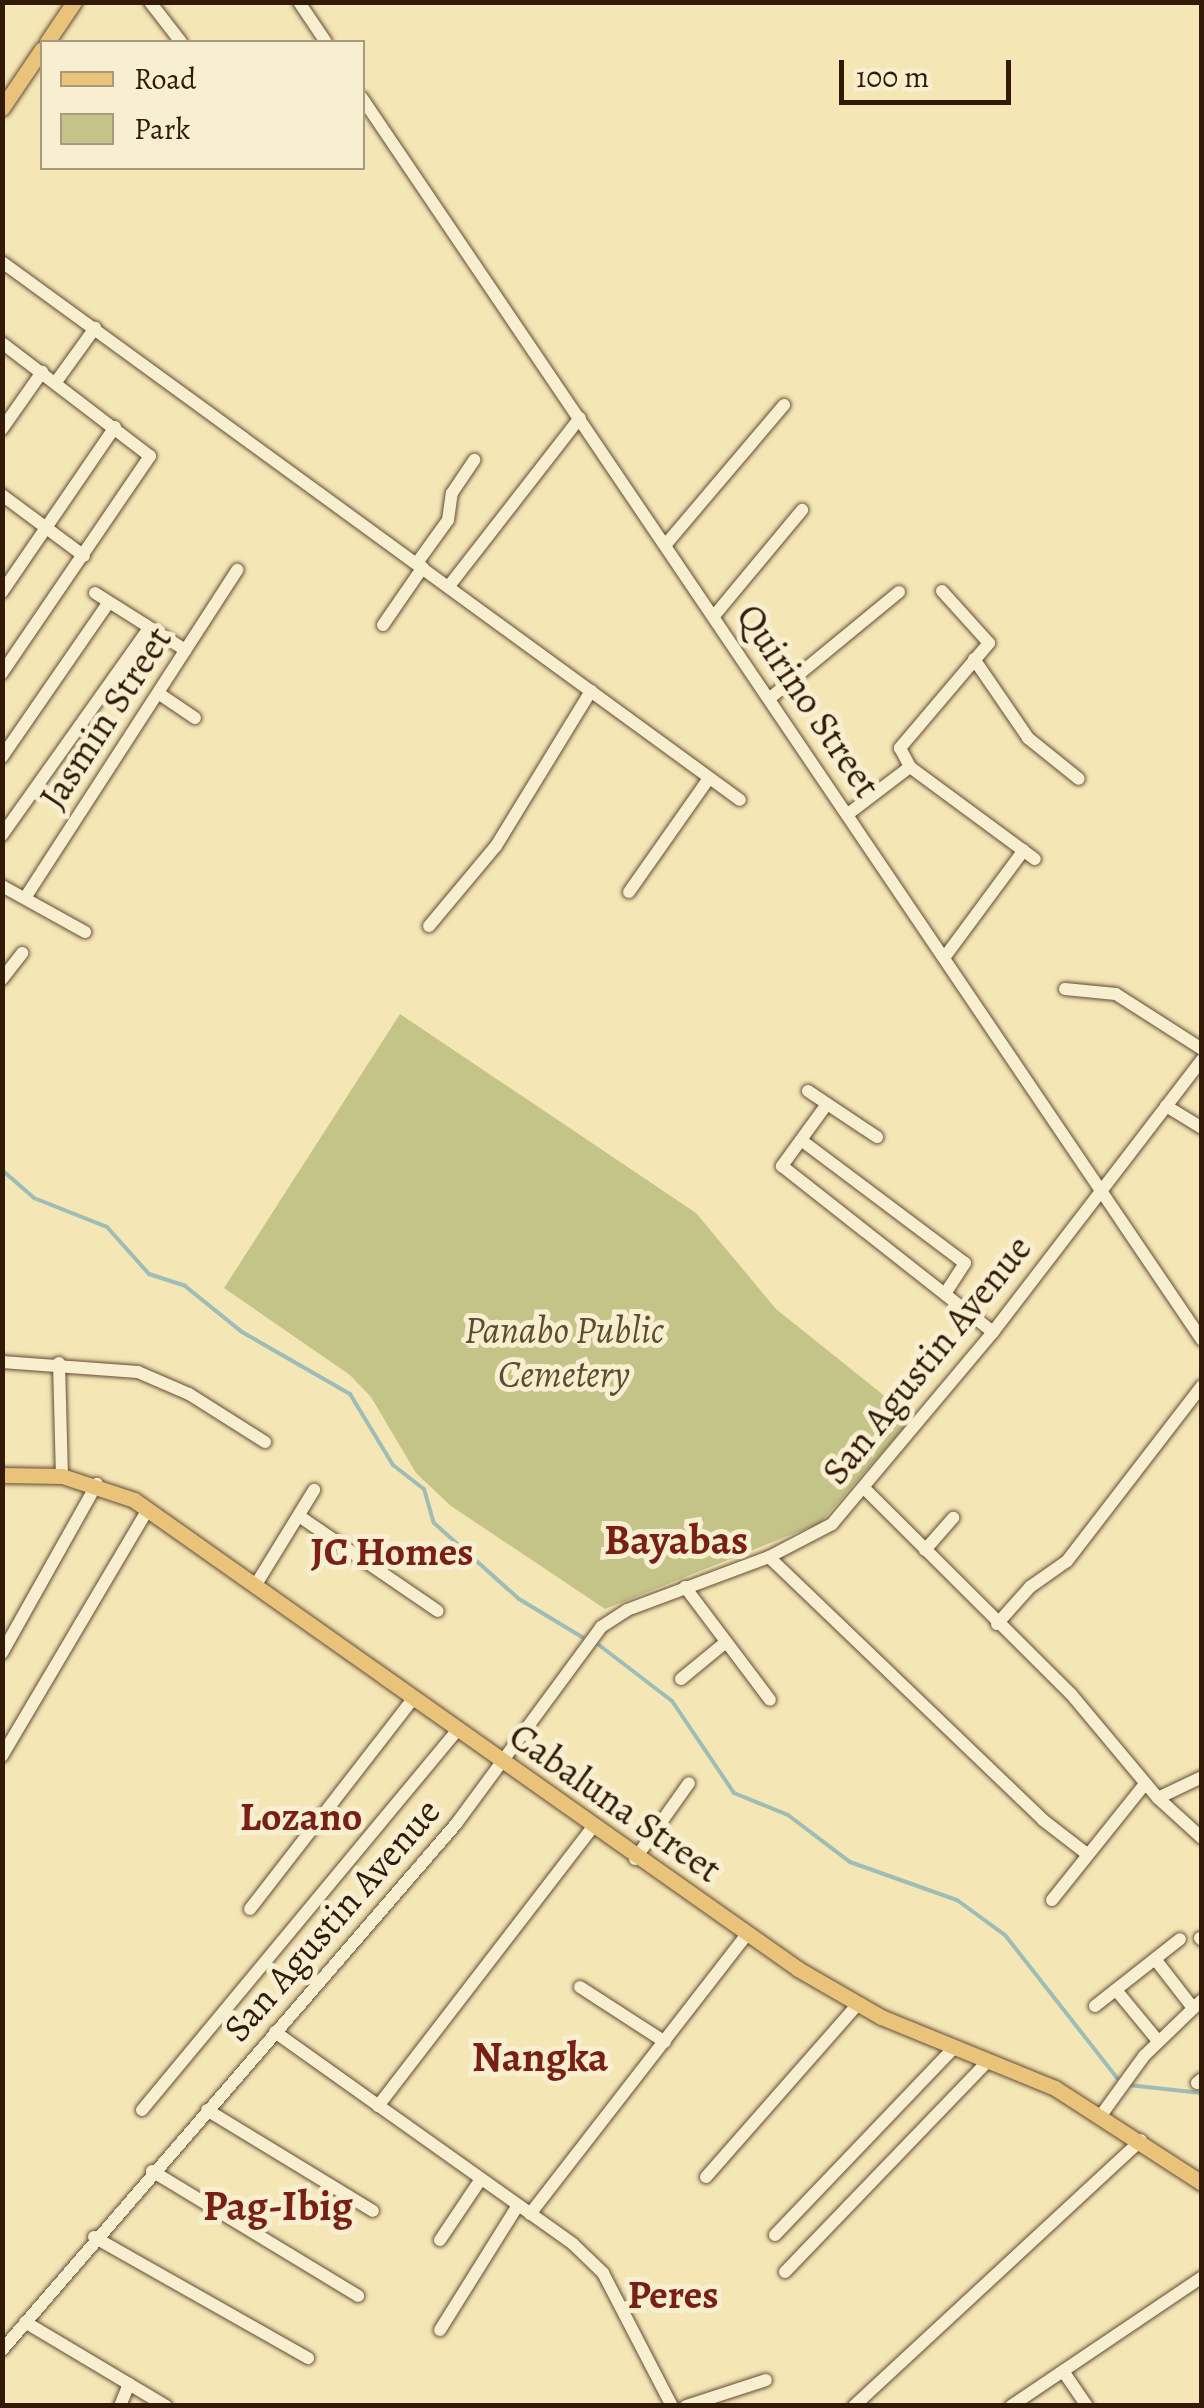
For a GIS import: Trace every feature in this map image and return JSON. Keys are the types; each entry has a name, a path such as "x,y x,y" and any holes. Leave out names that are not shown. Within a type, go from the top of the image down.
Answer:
{"main road":[{"path":"48,40 74,2"},
{"path":"3,107 40,52"},
{"name":"Cabaluna Street","path":"2,1474 62,1476 98,1484 148,1509 635,1859 858,2005 1102,2114 1202,2183"}],"street":[{"path":"150,2 180,40"},
{"path":"299,2 325,40"},
{"name":"Quirino Street","path":"365,102 667,543 1100,1190 1196,1322 1202,1340"},
{"path":"2,262 740,800"},
{"path":"56,382 95,328"},
{"path":"2,673 150,460 148,451 4,346"},
{"path":"2,429 42,372"},
{"path":"667,543 784,405"},
{"path":"449,586 580,418"},
{"path":"2,592 116,427"},
{"path":"383,625 448,520 452,493 474,460"},
{"path":"4,501 84,556"},
{"path":"714,616 802,510"},
{"name":"Jasmin Street","path":"25,898 237,570"},
{"path":"942,591 988,639 904,737 900,748 910,766 1030,854 944,958"},
{"path":"770,698 899,592"},
{"path":"95,593 185,650"},
{"path":"2,757 109,602"},
{"path":"2,835 149,628"},
{"path":"974,659 1028,738 1079,778"},
{"path":"429,926 496,846 591,691"},
{"path":"160,694 195,718"},
{"path":"848,814 910,766"},
{"path":"628,892 710,778"},
{"path":"2,886 85,932"},
{"path":"2,979 22,952"},
{"path":"1066,989 1116,994 1202,1049"},
{"name":"San Agustin Avenue","path":"4,2345 502,1764 600,1627 685,1586 769,1556 824,1531 993,1332 1202,1060"},
{"path":"808,1092 877,1137"},
{"path":"827,1104 782,1166 993,1332"},
{"path":"1166,1106 1202,1128"},
{"path":"801,1140 964,1263 945,1294"},
{"path":"2,1362 59,1362 155,1378 265,1442"},
{"path":"59,1362 62,1476"},
{"path":"997,1624 1030,1587 1067,1561 1202,1386"},
{"path":"2,1653 98,1484"},
{"path":"864,1488 1071,1694 1144,1784 1202,1838"},
{"path":"255,1586 314,1490"},
{"path":"2,1756 148,1509"},
{"path":"299,1516 438,1611"},
{"path":"925,1550 953,1518"},
{"path":"769,1556 1043,1820 1087,1854"},
{"path":"685,1586 770,1700"},
{"path":"680,1679 726,1642"},
{"path":"250,1910 412,1700"},
{"path":"142,2110 456,1732"},
{"path":"1158,1798 1202,1777"},
{"path":"635,1859 689,1782"},
{"path":"1052,1900 1144,1784"},
{"path":"378,2106 592,1828"},
{"path":"440,2330 524,2210 665,2042 747,1934"},
{"path":"1096,2006 1180,1940"},
{"path":"1102,2114 1158,2042 1197,2004 1156,1959"},
{"path":"580,1987 665,2042"},
{"path":"1116,1990 1158,2042"},
{"path":"706,2177 858,2005"},
{"path":"275,2032 524,2210 603,2273 672,2406"},
{"path":"774,2236 954,2048"},
{"path":"785,2272 988,2060"},
{"path":"208,2110 373,2211"},
{"path":"854,2406 1142,2140"},
{"path":"152,2171 358,2296"},
{"path":"440,2240 481,2179"},
{"path":"94,2237 308,2358"},
{"path":"1011,2406 1202,2277"},
{"path":"25,2322 166,2406"},
{"path":"1064,2371 1087,2406"},
{"path":"686,2406 766,2380"},
{"path":"120,2406 130,2384"}],"green space":[{"name":"Panabo Public Cemetery","path":"400,1014 696,1213 776,1309 912,1418 820,1523 605,1609 451,1506 416,1473 371,1397 350,1375 224,1288"}],"waterway":[{"path":"2,1170 34,1198 107,1227 149,1274 185,1286 242,1332 350,1394 393,1465 424,1489 434,1523 519,1599 582,1637"},
{"path":"599,1645 672,1701 734,1793 788,1815 850,1862 957,1900 1005,1935 1117,2078"},
{"path":"1128,2085 1202,2093"}],"district":[{"name":"Bayabas","path":"676,1540"},
{"name":"JC Homes","path":"392,1552"},
{"name":"Lozano","path":"301,1817"},
{"name":"Nangka","path":"540,2057"},
{"name":"Pag-Ibig","path":"278,2206"},
{"name":"Peres","path":"673,2295"}]}
